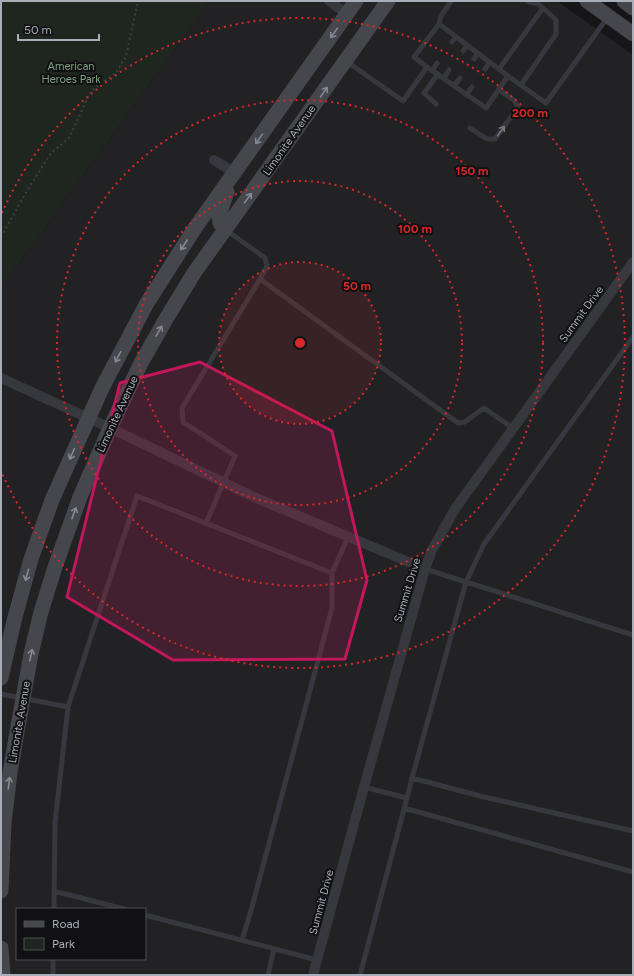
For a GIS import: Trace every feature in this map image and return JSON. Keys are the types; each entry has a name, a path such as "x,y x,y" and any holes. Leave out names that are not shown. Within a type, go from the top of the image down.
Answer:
{"main road":[{"path":"1,678 14,621 31,560 52,500 102,388 147,303 195,228 356,1"},
{"name":"Limonite Avenue","path":"1,891 4,823 10,773 31,654 41,612 55,567 80,497 110,428 141,363 194,273 388,1"},
{"path":"587,1 633,34"},
{"path":"624,1 633,8"},
{"path":"225,229 220,223 219,215 235,172"},
{"path":"1,948 3,975"}],"street":[{"path":"329,1 347,14"},
{"path":"214,160 235,172"},
{"name":"Summit Drive","path":"313,975 425,569 432,550 455,509 631,267"},
{"path":"1,378 254,497 425,569"}],"lane":[{"path":"451,1 441,16 439,24 414,57 486,108 508,76"},
{"path":"521,85 556,34 556,20 538,4 528,1"},
{"path":"499,69 543,8"},
{"path":"439,24 546,103 608,16"},
{"path":"452,42 456,37"},
{"path":"463,51 467,45"},
{"path":"474,59 478,53"},
{"path":"345,61 403,101 429,69 437,63"},
{"path":"485,69 490,62"},
{"path":"444,78 449,70"},
{"path":"436,104 424,93 438,74"},
{"path":"454,86 460,78"},
{"path":"466,95 472,87"},
{"path":"470,128 487,139 495,139 518,107 514,100 499,90"},
{"path":"206,523 235,456 183,422 182,408 260,279 266,266 265,258 225,229"},
{"path":"260,279 458,423 465,422 484,408 513,428"},
{"path":"360,975 466,582 484,544 633,337"},
{"path":"54,908 55,823 68,707 137,496 332,573"},
{"path":"242,940 332,608 332,573 348,537"},
{"path":"425,569 633,635"},
{"path":"1,694 68,707"},
{"path":"412,778 480,796 633,831"},
{"path":"364,787 407,798"},
{"path":"404,808 633,872"},
{"path":"54,891 120,908"},
{"path":"146,915 317,960"},
{"path":"268,975 274,949"},
{"path":"53,960 53,975"}],"path":[{"path":"1,237 25,194 51,153 69,138 91,91 116,73 126,56 138,1"}],"highlighted area":[{"path":"200,362 332,431 367,580 345,659 173,660 67,597 120,383"}],"shaded area":[{"path":"210,1 557,1 633,55 633,975 1,975 1,288"}],"green space":[{"name":"American Heroes Park","path":"1,1 210,1 1,288"}]}
